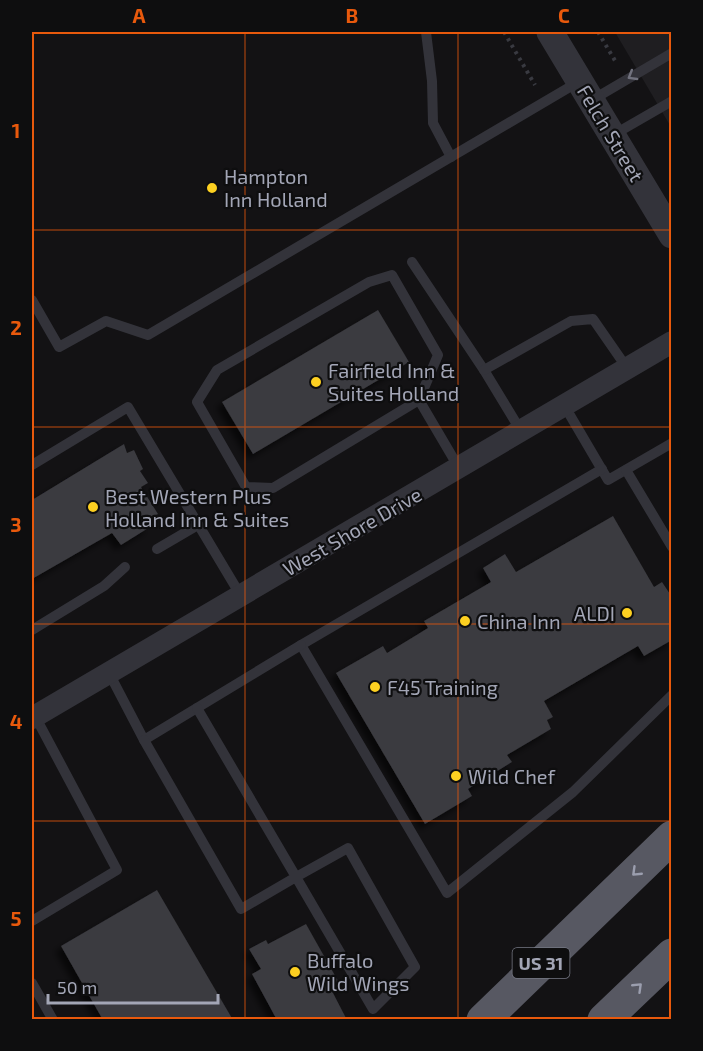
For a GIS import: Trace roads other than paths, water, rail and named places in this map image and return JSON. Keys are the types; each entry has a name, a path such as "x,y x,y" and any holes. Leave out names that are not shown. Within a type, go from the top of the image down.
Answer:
{"highway":[{"name":"US 31","path":"483,1020 672,837"},
{"path":"604,1020 672,955"}],"street":[{"name":"Felch Street","path":"550,32 672,235"},
{"name":"West Shore Drive","path":"33,717 672,342"}],"lane":[{"path":"426,32 432,81 433,123 451,157"},
{"path":"32,300 59,347 106,321 148,334 451,157 586,90 672,53"},
{"path":"613,135 672,101"},
{"path":"412,262 484,370 521,431"},
{"path":"392,275 438,355 419,400 273,488 246,487 197,402 217,370 369,282 392,275"},
{"path":"484,370 571,321 582,319 593,319 627,368"},
{"path":"419,400 459,468"},
{"path":"564,405 608,480 672,443"},
{"path":"32,465 128,407 241,596"},
{"path":"144,740 602,469"},
{"path":"626,470 672,547"},
{"path":"157,549 198,525"},
{"path":"32,630 104,586 125,567"},
{"path":"302,645 447,893 573,792 672,695"},
{"path":"109,673 144,740 241,909 296,877 348,848 415,967 373,1009 296,877 197,708"},
{"path":"32,921 117,870 33,717"},
{"path":"32,983 53,1020"}],"place":[{"name":"Hampton Inn Holland","path":"212,188"},
{"name":"Fairfield Inn & Suites Holland","path":"316,382"},
{"name":"Best Western Plus Holland Inn & Suites","path":"93,507"},
{"name":"ALDI","path":"627,613"},
{"name":"China Inn","path":"465,621"},
{"name":"F45 Training","path":"375,687"},
{"name":"Wild Chef","path":"456,776"},
{"name":"Buffalo Wild Wings","path":"295,972"}]}
